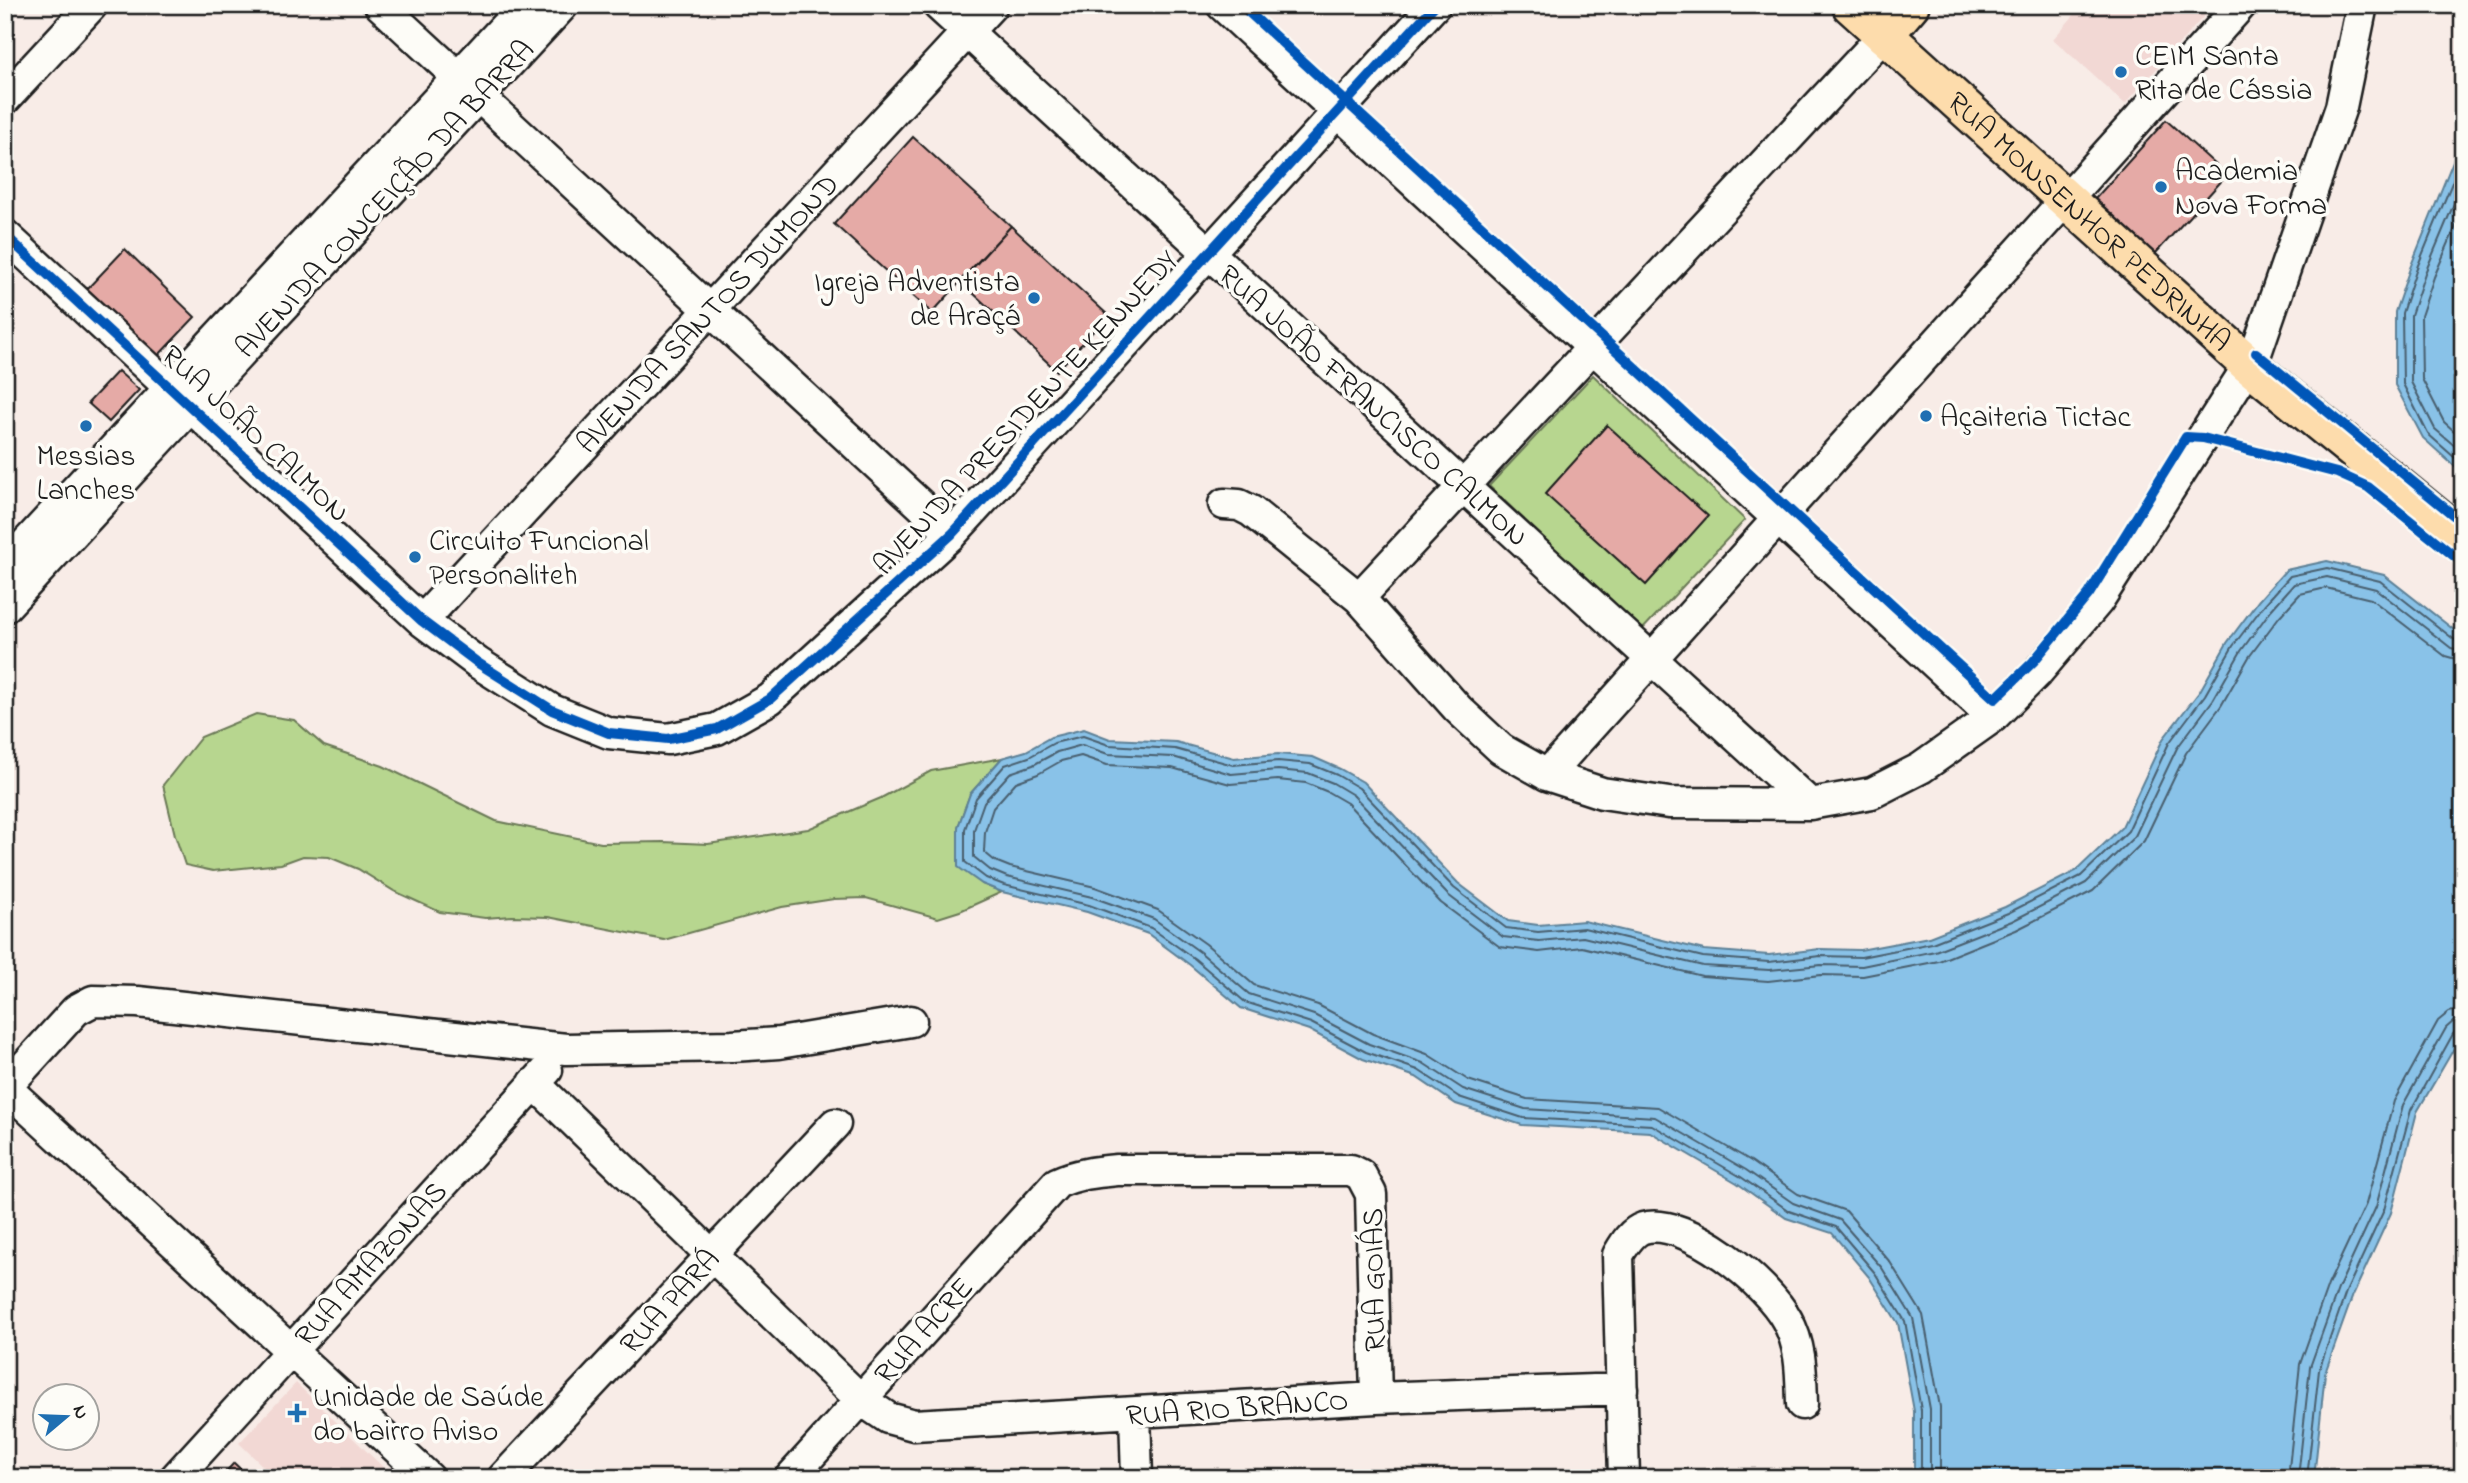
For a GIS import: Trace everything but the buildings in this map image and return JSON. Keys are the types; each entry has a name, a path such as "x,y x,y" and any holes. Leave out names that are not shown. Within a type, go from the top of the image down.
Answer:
{"main road":[{"name":"RUA MONSENHOR PEDRINHA","path":"1851,5 2249,365 2463,539"},
{"path":"1884,35 1910,5"}],"street":[{"path":"5,99 92,5"},
{"path":"380,5 952,534"},
{"name":"AVENIDA CONCEIÇÃO DA BARRA","path":"468,87 525,5"},
{"name":"AVENIDA CONCEIÇÃO DA BARRA","path":"5,607 181,397 468,87 563,5"},
{"name":"RUA JOÃO FRANCISCO CALMON","path":"938,5 1810,804"},
{"name":"AVENIDA SANTOS DUMOND","path":"422,621 992,5"},
{"path":"1222,5 1993,716"},
{"name":"AVENIDA PRESIDENTE KENNEDY","path":"478,663 552,710 609,733 668,739 717,729 770,699 952,534 1436,5"},
{"path":"1547,775 2241,5"},
{"path":"1224,504 1239,505 1251,511 1359,598 1458,709 1501,749 1547,775 1602,793 1669,803 1810,804 1872,793 1921,768 1993,716 2036,674 2098,601 2249,365 2256,353 2341,107 2355,10"},
{"path":"1359,598 1884,35"},
{"name":"RUA JOÃO CALMON","path":"5,235 422,621 478,663"},
{"name":"AVENIDA CONCEIÇÃO DA BARRA","path":"5,566 181,397"},
{"path":"429,1478 5,1088 76,1010 93,1002 138,1002 566,1049 779,1043 911,1021"},
{"name":"RUA AMAZONAS","path":"175,1478 566,1049"},
{"name":"RUA RIO BRANCO","path":"534,1083 860,1399 888,1418 914,1424 1376,1398 1622,1389"},
{"name":"RUA PARÁ","path":"503,1478 835,1124"},
{"name":"RUA ACRE","path":"790,1478 1057,1183 1069,1177 1117,1170 1351,1170"},
{"name":"RUA GOIÁS","path":"1351,1170 1361,1175 1371,1194 1376,1398"},
{"path":"1624,1478 1618,1255 1627,1239 1641,1229 1659,1227 1689,1236 1732,1261 1762,1287 1787,1320 1800,1352 1802,1404"},
{"path":"1135,1413 1137,1478"}],"shaded area":[{"name":"CEIM Santa Rita de Cássia","path":"2083,5 2214,5 2125,104 2053,39"},
{"name":"Unidade de Saúde do bairro Aviso","path":"296,1383 385,1469 377,1478 275,1478 239,1443"}],"green space":[{"path":"1593,375 1745,520 1641,631 1489,486"},
{"path":"256,714 294,720 324,746 383,766 496,821 601,843 708,844 808,829 881,798 931,771 1002,758 970,794 958,827 982,884 1002,892 938,918 866,898 834,899 782,907 664,940 548,917 485,918 440,912 394,891 358,869 329,857 303,856 281,864 213,871 185,865 163,785 201,737"}],"water":[{"path":"2463,136 2463,474 2423,438 2395,385 2395,312"},
{"path":"2327,561 2384,575 2463,637 2463,1033 2417,1112 2391,1213 2353,1295 2325,1373 2314,1478 1914,1478 1914,1411 1898,1323 1869,1277 1832,1233 1786,1218 1737,1183 1650,1132 1522,1125 1456,1104 1416,1077 1363,1059 1309,1030 1241,1008 1148,934 1087,912 1002,892 982,884 958,867 958,827 970,794 1002,758 1026,751 1051,737 1084,729 1110,739 1176,742 1234,758 1278,754 1313,757 1340,769 1363,782 1458,883 1508,921 1538,925 1584,921 1704,950 1769,955 1820,949 1860,950 1929,937 2005,907 2076,871 2122,827 2163,739 2200,691 2227,643 2259,600 2286,570"}],"cycle path":[{"path":"1241,5 1995,699 2033,662 2089,594 2186,437 2203,438 2337,473 2368,487 2463,563"},
{"path":"5,235 422,621 478,663 552,710 609,733 668,739 717,729 770,699 952,534 1435,5"},
{"path":"2256,353 2463,523"}],"place":[{"name":"CEIM Santa Rita de Cássia","path":"2121,72"},
{"name":"Academia Nova Forma","path":"2161,187"},
{"name":"Igreja Adventista de Araçá","path":"1034,298"},
{"name":"Açaiteria Tictac","path":"1926,416"},
{"name":"Messias Lanches","path":"86,426"},
{"name":"Circuito Funcional Personaliteh","path":"415,557"},
{"name":"Unidade de Saúde do bairro Aviso","path":"297,1413"}]}
